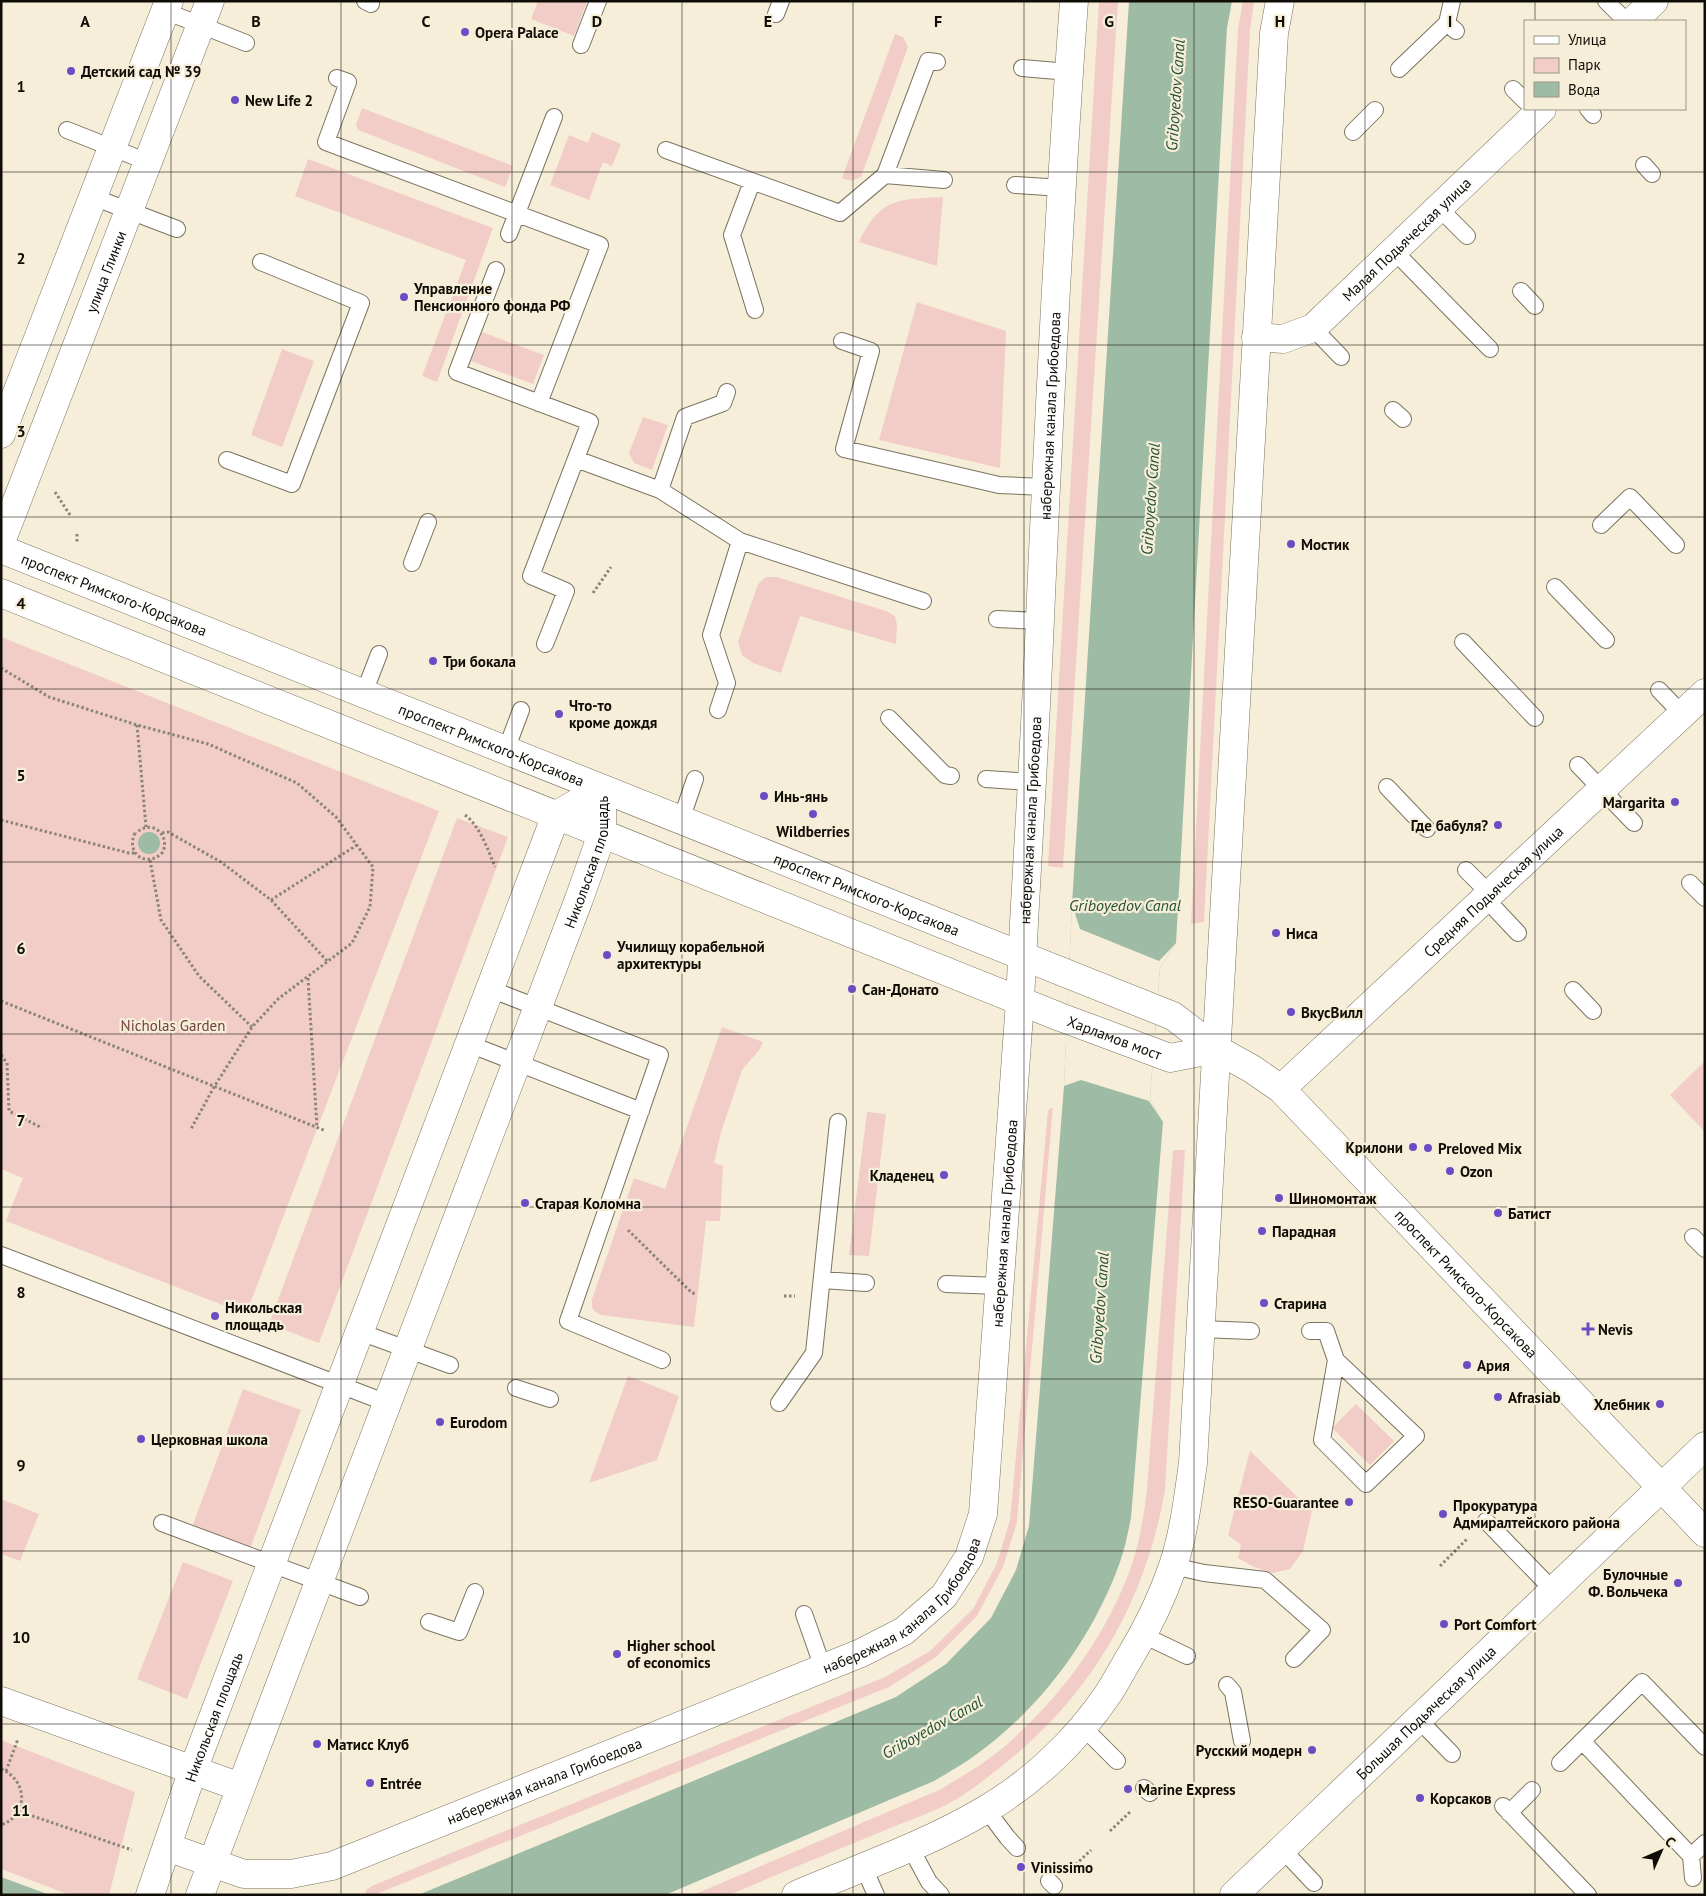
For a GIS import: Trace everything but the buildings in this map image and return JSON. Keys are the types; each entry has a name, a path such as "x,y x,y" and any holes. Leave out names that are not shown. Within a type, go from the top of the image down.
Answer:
{"street":[{"name":"набережная канала Грибоедова","path":"166,1847 244,1874 291,1874 332,1866 861,1653 904,1631 944,1596 969,1557 983,1514 1020,1000 1040,621 1045,487 1074,1"},
{"path":"796,1895 953,1827 986,1809 1043,1767 1083,1727 1108,1694 1143,1635 1159,1602 1173,1566 1185,1519 1193,1463 1274,33 1280,1"},
{"path":"1634,20 1654,1"},
{"path":"1,434 167,6"},
{"name":"улица Глинки","path":"1,542 206,13"},
{"name":"Малая Подьяческая улица","path":"1256,337 1282,339 1313,328 1440,208 1532,110"},
{"name":"проспект Римского-Корсакова","path":"1,549 1173,1016 1216,1049 1252,1069 1280,1089 1705,1533"},
{"path":"1,593 1020,1000"},
{"name":"Средняя Подьяческая улица","path":"1280,1089 1705,693"},
{"name":"Никольская площадь","path":"150,1895 193,1770 556,815 602,789 602,834 517,1063 200,1895"},
{"name":"Харламов мост","path":"1020,1000 1170,1058 1216,1049"},
{"name":"Большая Подьяческая улица","path":"1234,1895 1705,1446"},
{"path":"1,1701 240,1788"}],"lane":[{"path":"581,45 598,1"},
{"path":"1399,69 1452,27 1452,1"},
{"path":"1606,1 1625,20"},
{"path":"167,6 206,13 246,43"},
{"path":"666,150 840,213 885,175 928,61 937,62"},
{"path":"1022,68 1069,72"},
{"path":"337,78 348,82 326,142 600,245 539,404"},
{"path":"1513,89 1524,99"},
{"path":"1354,132 1375,110"},
{"path":"509,234 554,116"},
{"path":"67,130 148,162"},
{"path":"885,175 944,180"},
{"path":"752,182 732,235 757,315"},
{"path":"1015,185 1062,188"},
{"path":"93,197 177,229"},
{"path":"1440,208 1467,236"},
{"path":"1394,251 1490,349"},
{"path":"227,460 292,484 361,303 261,262"},
{"path":"496,270 457,372 590,422 531,576 566,590 546,644"},
{"path":"1521,291 1535,306"},
{"path":"1313,328 1342,357"},
{"path":"842,341 871,351 844,449 999,485 1045,487"},
{"path":"660,490 684,417 723,403 727,392"},
{"path":"576,459 660,490 740,541 922,601"},
{"path":"1601,525 1630,497 1676,545"},
{"path":"412,563 428,522"},
{"path":"718,710 727,683 711,635 740,541"},
{"path":"1555,587 1606,640"},
{"path":"997,619 1040,621"},
{"path":"1463,642 1535,718"},
{"path":"364,693 379,654"},
{"path":"1659,690 1682,714"},
{"path":"506,750 521,710"},
{"path":"889,718 945,775 951,776"},
{"path":"1578,765 1634,823"},
{"path":"681,820 695,779"},
{"path":"986,779 1031,782"},
{"path":"1387,788 1427,829"},
{"path":"1466,870 1518,933"},
{"path":"1690,883 1705,898"},
{"path":"490,989 660,1055 568,1321 662,1360"},
{"path":"1573,990 1593,1011"},
{"path":"469,1044 641,1111"},
{"path":"779,1403 814,1353 838,1122"},
{"path":"1693,1237 1705,1249"},
{"path":"1,1255 387,1403"},
{"path":"822,1280 866,1283"},
{"path":"946,1284 999,1286"},
{"path":"1200,1329 1250,1331"},
{"path":"1310,1331 1326,1331 1336,1360 1416,1436 1366,1484 1322,1440 1336,1360"},
{"path":"360,1332 450,1365"},
{"path":"516,1388 550,1399"},
{"path":"1486,1521 1553,1590"},
{"path":"162,1523 360,1597"},
{"path":"1173,1566 1204,1573 1265,1580 1322,1630 1294,1659"},
{"path":"429,1622 459,1632 475,1592"},
{"path":"804,1614 823,1668"},
{"path":"1143,1635 1187,1656"},
{"path":"1560,1763 1642,1682 1681,1712 1705,1747"},
{"path":"1227,1684 1233,1692 1242,1741"},
{"path":"1418,1719 1452,1754"},
{"path":"1083,1727 1117,1761"},
{"path":"1582,1741 1691,1856 1694,1878"},
{"path":"1532,1790 1506,1810 1588,1895"},
{"path":"986,1809 1017,1848"},
{"path":"1691,1856 1705,1843"},
{"path":"910,1847 929,1882 941,1895"},
{"path":"1282,1849 1314,1883"},
{"path":"863,1866 876,1895"}],"path":[{"path":"55,492 70,515"},
{"path":"78,534 78,543"},
{"path":"1,668 49,697 137,725 208,744 297,783 336,817 373,866 370,906 352,943 278,999 252,1027 214,1087 191,1129"},
{"path":"137,725 146,827"},
{"path":"459,810 471,820 483,839 495,867"},
{"path":"1,820 135,853 142,858 150,860 164,850 165,841 162,833 155,828 146,827 136,833 132,842 135,853"},
{"path":"162,833 168,832 221,862 271,900 328,963"},
{"path":"271,900 357,845"},
{"path":"150,860 161,920 199,976 252,1027"},
{"path":"308,977 318,1128"},
{"path":"1,1001 326,1131"},
{"path":"1,1054 7,1063 8,1111 42,1128"},
{"path":"607,1209 692,1293 697,1294"},
{"path":"1440,1566 1486,1521"},
{"path":"6,1771 14,1747"},
{"path":"1,1770 6,1771 15,1778 22,1794 22,1803 18,1811 13,1818 1,1825"},
{"path":"18,1811 135,1851"}],"green space":[{"path":"538,1 587,1 574,36 531,19"},
{"path":"1099,1 1118,1 1063,868 1048,866"},
{"path":"1243,1 1254,1 1250,31 1204,922 1191,924 1238,29"},
{"path":"895,34 903,37 908,47 861,177 851,181 842,178"},
{"path":"362,108 513,166 505,187 358,130 356,125"},
{"path":"592,132 621,144 612,166 603,162 589,200 550,185 569,135 588,143"},
{"path":"308,159 493,228 437,382 422,376 466,260 295,196"},
{"path":"943,197 937,266 859,242 875,217 892,204 914,199"},
{"path":"917,302 1006,331 1000,468 879,440"},
{"path":"482,332 544,355 533,384 471,361"},
{"path":"282,349 314,361 282,447 251,435"},
{"path":"643,417 668,425 652,470 634,463 629,453"},
{"path":"766,577 777,577 886,611 895,616 897,625 896,644 800,616 781,673 753,663 742,655 738,642 758,584"},
{"name":"Nicholas Garden","path":"1,637 439,811 246,1314 6,1221 23,1178 1,1169"},
{"path":"457,818 508,837 319,1343 269,1324"},
{"path":"722,1027 763,1042 760,1049 742,1070 721,1132 714,1163 723,1166 720,1221 706,1221 694,1327 601,1315 593,1309 592,1299 634,1178 665,1189"},
{"path":"1705,1061 1705,1132 1670,1095"},
{"path":"1053,1107 1017,1522 1003,1567 977,1616 936,1657 889,1687 374,1895 365,1895 366,1890 372,1886 885,1677 930,1651 973,1609 997,1563 1010,1520 1048,1110"},
{"path":"867,1112 886,1114 869,1256 849,1255"},
{"path":"1173,1150 1185,1150 1165,1490 1156,1531 1144,1570 1129,1608 1110,1643 1088,1677 1034,1739 961,1797 929,1813 729,1895 693,1895 939,1790 1006,1746 1051,1700 1084,1658 1111,1613 1122,1589 1132,1564 1145,1508"},
{"path":"628,1376 679,1396 657,1460 589,1483"},
{"path":"243,1389 301,1410 246,1560 188,1538"},
{"path":"1356,1404 1394,1441 1370,1465 1332,1428"},
{"path":"1250,1451 1312,1511 1303,1551 1290,1569 1273,1573 1254,1567 1238,1558 1241,1545 1228,1535"},
{"path":"1,1499 39,1514 20,1561 1,1554"},
{"path":"183,1562 233,1581 187,1699 137,1679"},
{"path":"1,1740 135,1792 109,1895 70,1895 1,1869"}],"water":[{"name":"Griboyedov Canal","path":"1129,1 1232,1 1227,28 1176,943 1160,968 1150,1098 1163,1122 1131,1518 1120,1562 1094,1619 1078,1646 1040,1696 1019,1719 995,1740 970,1759 934,1781 665,1895 418,1895 896,1697 946,1664 991,1618 1016,1570 1029,1526 1064,1086 1072,904"},
{"path":"145,832 153,832 160,839 160,847 153,854 145,854 138,847 138,839"},
{"path":"1,1877 50,1895 1,1895"}],"pier":[{"path":"1072,904 1080,929 1159,961 1176,943 1160,968 1150,1098 1163,1122 1149,1101 1081,1080 1064,1086"}],"place":[{"name":"Opera Palace","path":"465,32"},
{"name":"Детский сад № 39","path":"71,71"},
{"name":"New Life 2","path":"235,100"},
{"name":"Управление Пенсионного фонда РФ","path":"404,297"},
{"name":"Мостик","path":"1291,544"},
{"name":"Три бокала","path":"433,661"},
{"name":"Что-то кроме дождя","path":"559,714"},
{"name":"Инь-янь","path":"764,796"},
{"name":"Margarita","path":"1675,802"},
{"name":"Wildberries","path":"813,814"},
{"name":"Где бабуля?","path":"1498,825"},
{"name":"Ниса","path":"1276,933"},
{"name":"Училищу корабельной архитектуры","path":"607,955"},
{"name":"Сан-Донато","path":"852,989"},
{"name":"ВкусВилл","path":"1291,1012"},
{"name":"Крилони","path":"1413,1147"},
{"name":"Preloved Mix","path":"1428,1148"},
{"name":"Ozon","path":"1450,1171"},
{"name":"Кладенец","path":"944,1175"},
{"name":"Шиномонтаж","path":"1279,1198"},
{"name":"Старая Коломна","path":"525,1203"},
{"name":"Батист","path":"1498,1213"},
{"name":"Парадная","path":"1262,1231"},
{"name":"Старина","path":"1264,1303"},
{"name":"Никольская площадь","path":"215,1316"},
{"name":"Nevis","path":"1588,1329"},
{"name":"Ария","path":"1467,1365"},
{"name":"Afrasiab","path":"1498,1397"},
{"name":"Хлебник","path":"1660,1404"},
{"name":"Eurodom","path":"440,1422"},
{"name":"Церковная школа","path":"141,1439"},
{"name":"RESO-Guarantee","path":"1349,1502"},
{"name":"Прокуратура Адмиралтейского района","path":"1443,1514"},
{"name":"Булочные Ф. Вольчека","path":"1678,1583"},
{"name":"Port Comfort","path":"1444,1624"},
{"name":"Higher school of economics","path":"617,1654"},
{"name":"Матисс Клуб","path":"317,1744"},
{"name":"Русский модерн","path":"1312,1750"},
{"name":"Entrée","path":"370,1783"},
{"name":"Marine Express","path":"1128,1789"},
{"name":"Корсаков","path":"1420,1798"},
{"name":"Vinissimo","path":"1021,1867"}]}
